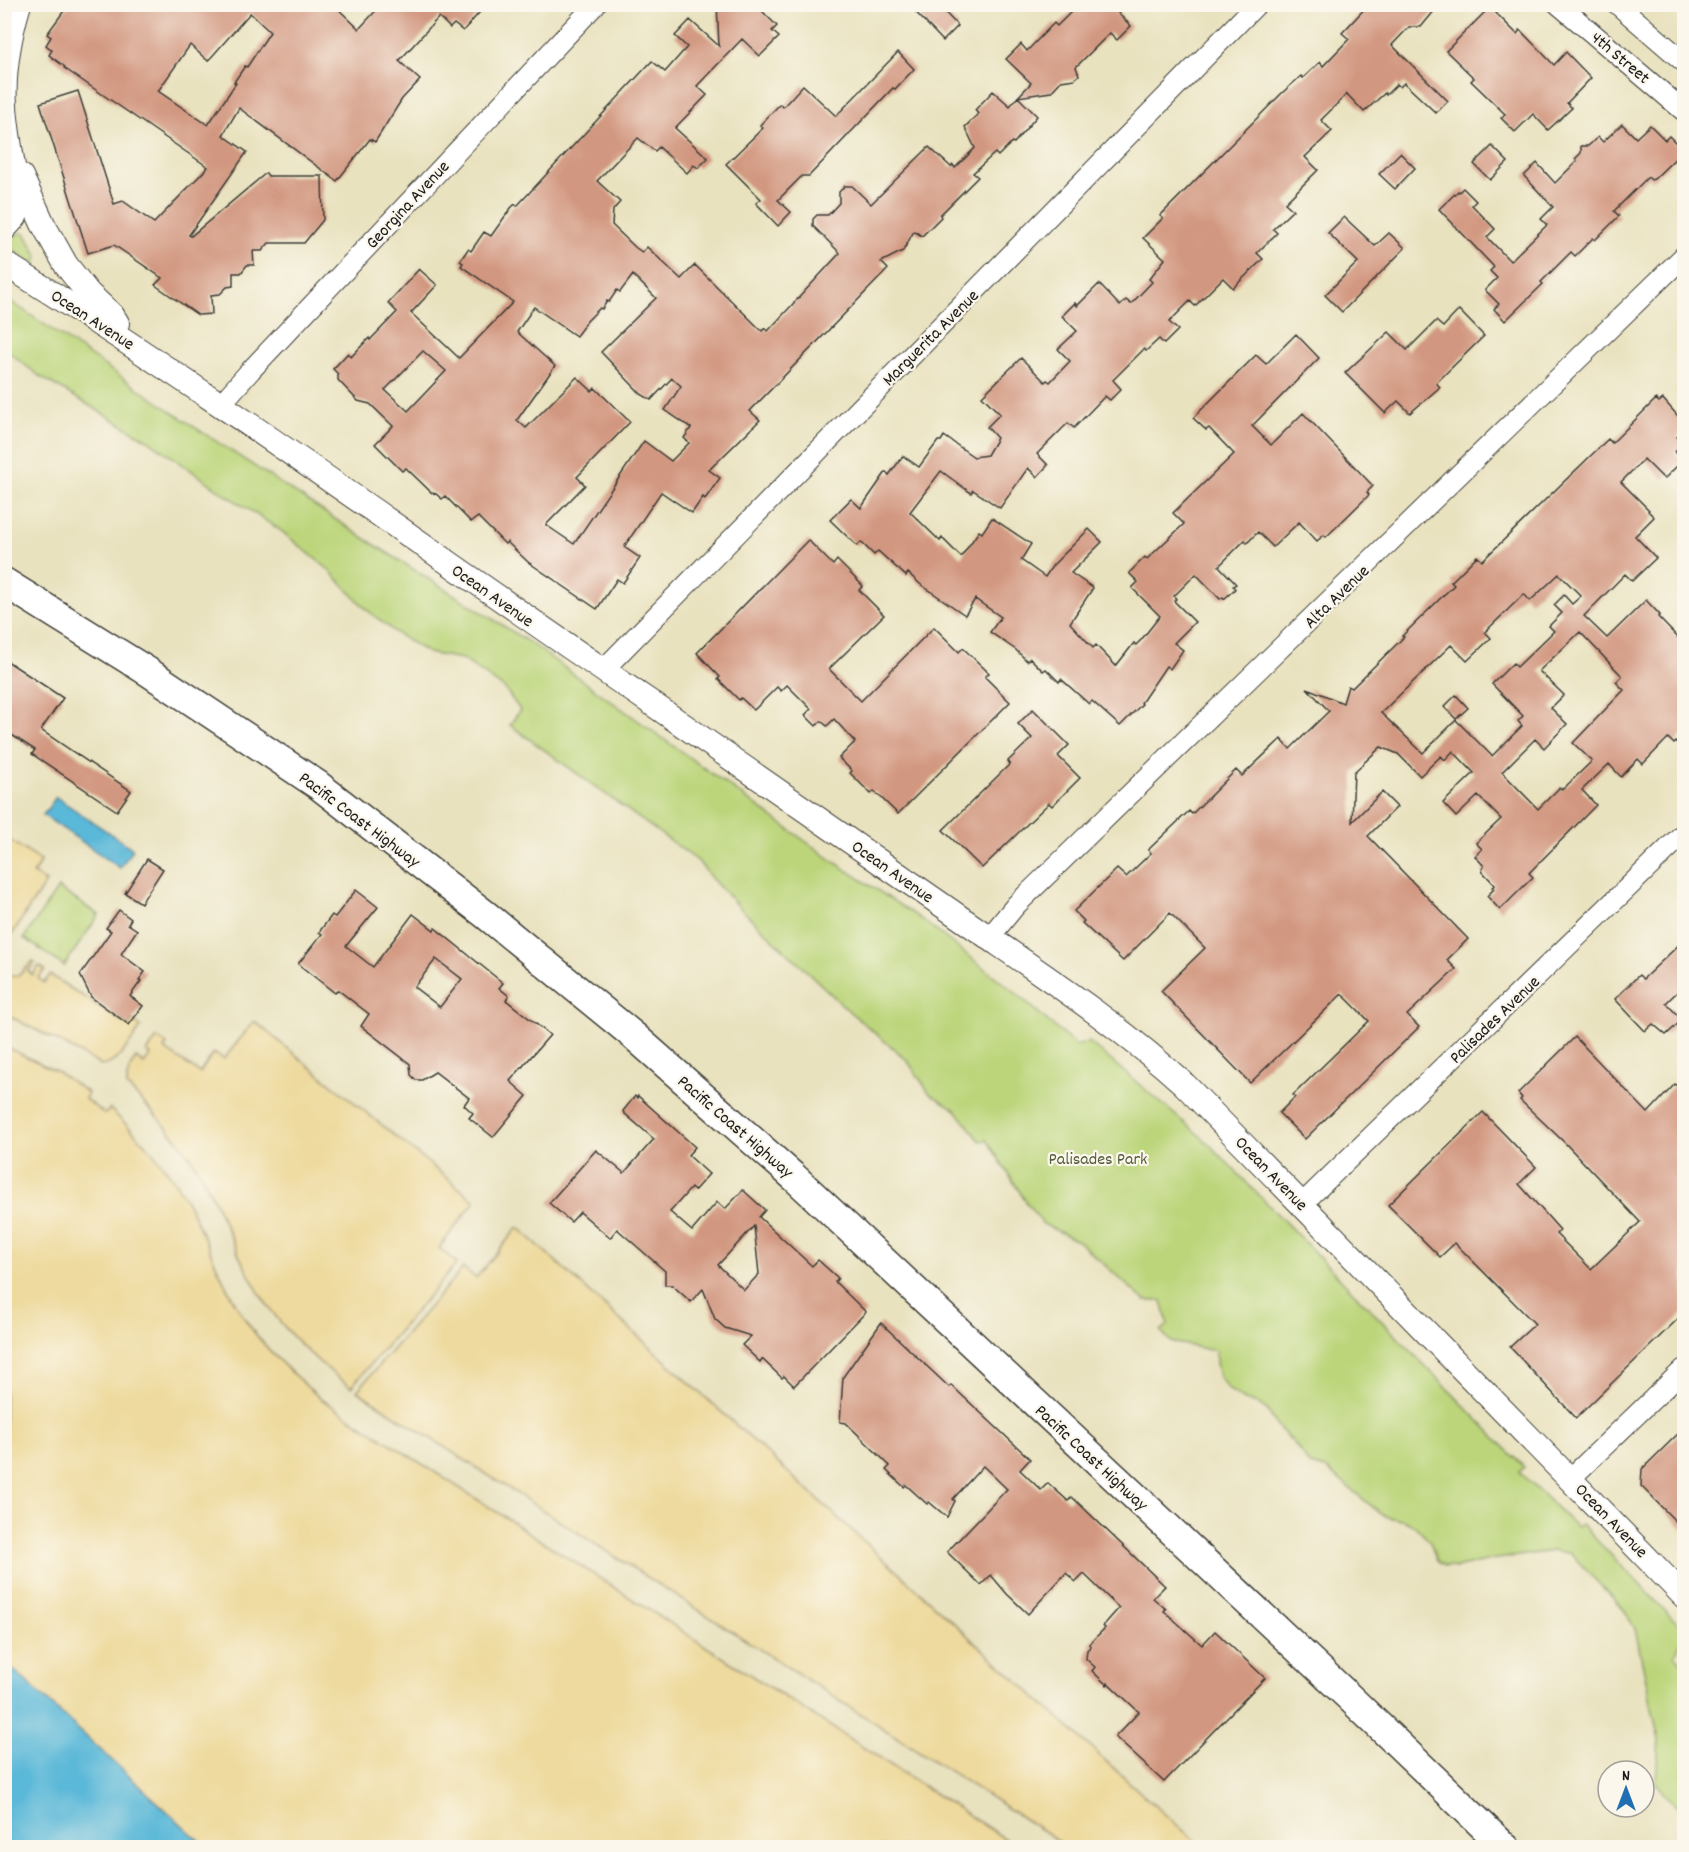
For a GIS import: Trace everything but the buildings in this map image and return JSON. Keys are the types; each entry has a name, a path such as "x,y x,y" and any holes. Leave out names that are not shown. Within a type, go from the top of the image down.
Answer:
{"highway":[{"name":"Pacific Coast Highway","path":"4,582 147,671 318,786 486,915 634,1036 794,1178 1506,1848"}],"main road":[{"path":"4,229 15,218 18,208 7,126 6,85 12,26 19,4"},
{"path":"13,163 24,180 43,224 66,265 88,293 112,315 129,343"},
{"name":"Ocean Avenue","path":"4,263 129,343 220,405 792,799 1121,1030 1185,1084 1684,1596"}],"street":[{"name":"Georgina Avenue","path":"220,405 596,4"},
{"name":"Marguerita Avenue","path":"603,670 1257,4"},
{"name":"4th Street","path":"1558,4 1684,111"},
{"name":"4th Street","path":"1617,4 1684,62"},
{"name":"Alta Avenue","path":"989,938 1016,905 1684,256"},
{"name":"Palisades Avenue","path":"1302,1204 1684,833"},
{"path":"1571,1478 1684,1369"}],"green space":[{"path":"19,233 25,233 38,257 34,264 9,246 8,242"},
{"name":"Palisades Park","path":"4,297 199,430 529,642 833,861 921,919 1016,993 1076,1046 1089,1042 1206,1141 1524,1467 1519,1472 1577,1527 1581,1524 1684,1630 1675,1655 1684,1664 1684,1812 1664,1794 1656,1780 1659,1740 1635,1629 1625,1611 1570,1553 1553,1551 1490,1560 1456,1568 1444,1566 1437,1561 1430,1542 1415,1526 1384,1516 1326,1469 1310,1465 1293,1442 1278,1427 1267,1410 1229,1390 1219,1377 1216,1351 1171,1342 1161,1331 1168,1325 1162,1301 1145,1301 1078,1241 1043,1224 1028,1205 987,1140 980,1141 955,1109 930,1094 907,1060 850,1012 740,908 698,861 510,725 520,710 505,689 462,659 428,653 397,634 366,609 328,569 280,530 148,440 39,376 5,349"},
{"path":"58,888 99,915 64,966 24,938"}],"sand":[{"path":"5,837 41,861 33,874 46,882 5,945"},
{"path":"33,961 35,963 28,971 33,975 39,966 45,970 38,978 44,983 50,975 129,1026 133,1021 141,1027 120,1056 102,1066 5,1014 5,976 18,976"},
{"path":"254,1021 475,1201 439,1248 457,1263 351,1387 306,1350 268,1306 241,1260 210,1192 189,1155 173,1134 127,1086 128,1075 134,1061 136,1058 144,1064 151,1055 147,1052 157,1038 167,1044 164,1049 200,1073 213,1053 224,1059"},
{"path":"4,1046 56,1071 88,1093 85,1099 105,1114 110,1109 143,1142 180,1190 245,1319 270,1351 321,1399 1018,1847 206,1847 5,1662"},
{"path":"518,1227 1202,1847 1068,1847 357,1391 463,1268 476,1278"}],"water":[{"path":"56,797 133,849 120,868 43,815"},
{"path":"5,1662 206,1847 5,1847"}]}
